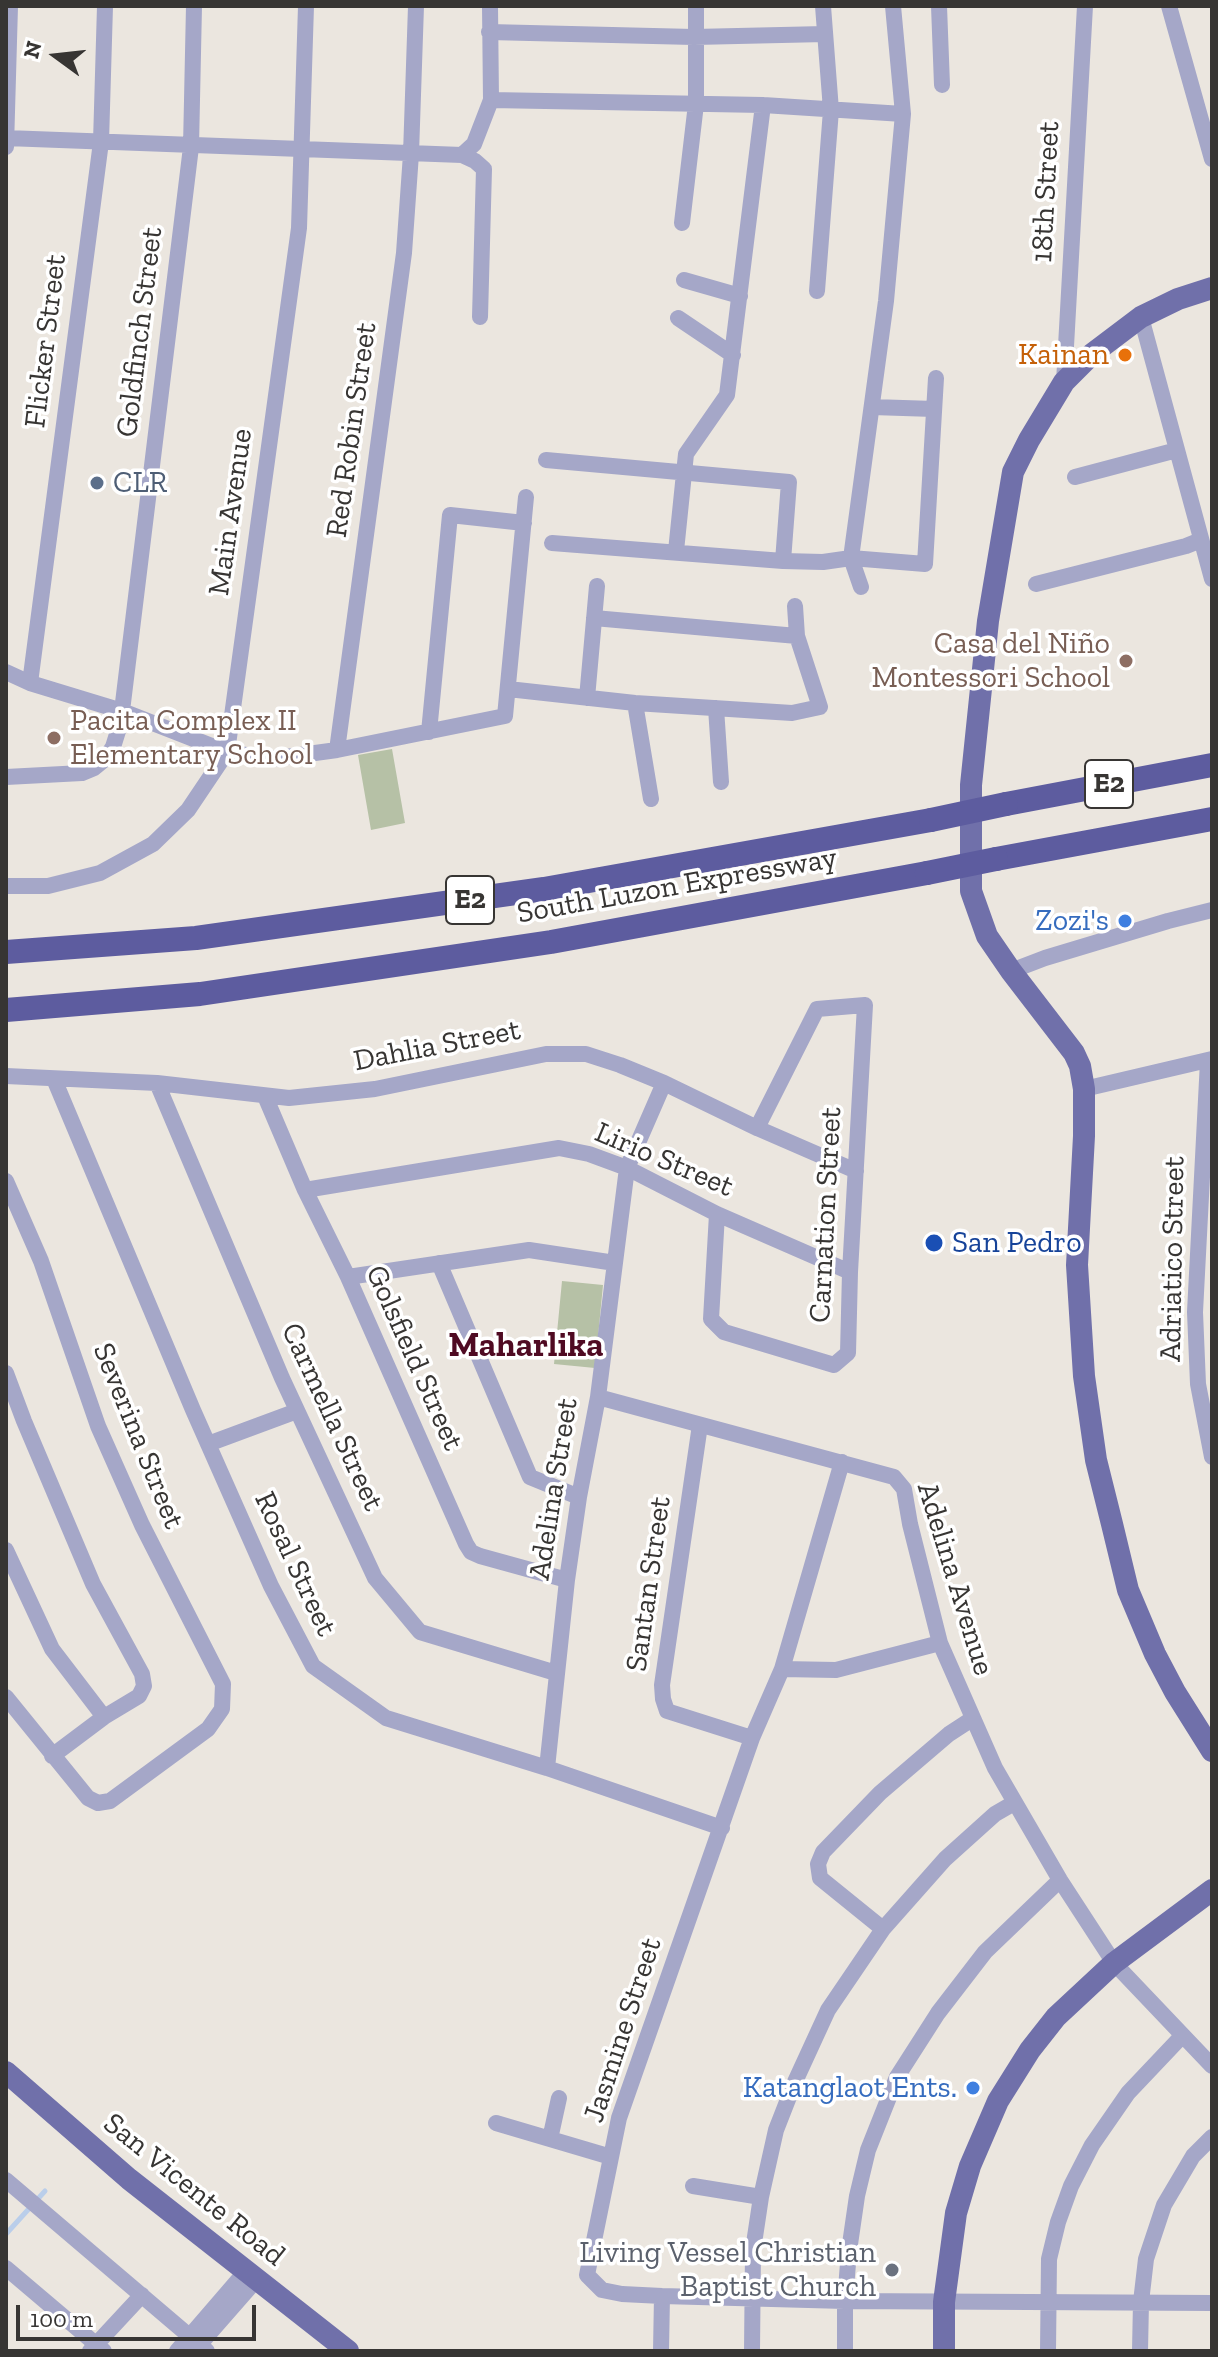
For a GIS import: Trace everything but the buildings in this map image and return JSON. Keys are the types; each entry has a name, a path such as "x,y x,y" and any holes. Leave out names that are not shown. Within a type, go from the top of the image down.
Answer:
{"highway":[{"name":"South Luzon Expressway","path":"6,952 196,938 544,889 931,820 1212,765"},
{"name":"South Luzon Expressway","path":"6,1010 200,994 551,942 1212,819"}],"main road":[{"path":"1212,288 1178,299 1141,317 1092,354 1064,382 1013,472 988,621 971,785 971,891 987,936 1074,1053 1080,1066 1084,1089 1084,1136 1077,1265 1084,1376 1096,1460 1128,1590 1155,1654 1212,1751"},
{"path":"944,2351 944,2302 956,2213 970,2166 998,2101 1030,2050 1056,2017 1114,1963 1212,1890"},
{"name":"San Vicente Road","path":"6,2072 129,2179 348,2351"}],"street":[{"path":"6,149 10,6"},
{"name":"Flicker Street","path":"30,683 101,142 105,6"},
{"name":"Goldfinch Street","path":"6,777 82,773 94,768 113,747 122,711 191,147 194,6"},
{"name":"Main Avenue","path":"6,886 48,886 100,873 153,844 188,810 227,752 299,228 306,6"},
{"name":"Red Robin Street","path":"337,750 404,253 416,6"},
{"path":"462,155 474,144 491,100 490,6"},
{"path":"682,223 696,104 696,6"},
{"path":"817,291 831,110 823,6"},
{"path":"861,587 851,558 886,301 903,114 893,6"},
{"path":"939,6 942,85"},
{"name":"18th Street","path":"1064,382 1085,6"},
{"path":"1169,6 1212,159"},
{"path":"489,32 694,37 825,34"},
{"path":"491,100 763,105 903,114"},
{"path":"676,551 686,454 727,395 763,105"},
{"path":"6,138 462,155 484,169 480,317"},
{"path":"684,280 740,296"},
{"path":"1141,317 1212,579"},
{"path":"678,318 733,355"},
{"path":"552,543 783,561 823,562 851,558 925,564 936,378"},
{"path":"872,407 934,409"},
{"path":"1075,477 1177,450"},
{"path":"546,460 789,482 783,561"},
{"path":"6,672 30,683 122,711 227,752 271,759 337,750 505,716 526,497"},
{"path":"429,732 450,515 524,523"},
{"path":"1036,584 1201,540"},
{"path":"587,698 597,586"},
{"path":"508,689 635,703 792,713 820,707 797,636 795,606"},
{"path":"594,618 797,636"},
{"path":"635,703 651,799"},
{"path":"716,708 721,782"},
{"path":"1011,971 1127,933 1212,910"},
{"name":"Carnation Street","path":"717,1214 711,1319 724,1332 834,1365 848,1353 865,1005 817,1009 757,1128"},
{"name":"Dahlia Street","path":"6,1076 157,1083 289,1098 375,1089 546,1054 586,1054 664,1083 856,1171"},
{"path":"1084,1089 1210,1060"},
{"name":"Adriatico Street","path":"1210,1060 1195,1312 1198,1384 1212,1457"},
{"name":"Rosal Street","path":"54,1079 208,1444 271,1586 313,1666 386,1718 547,1768 722,1828"},
{"name":"Carmella Street","path":"157,1083 297,1411 375,1578 420,1632 556,1673"},
{"name":"Adelina Street","path":"547,1768 567,1580 598,1397 627,1168 664,1083"},
{"name":"Golsfield Street","path":"265,1096 466,1544 471,1552 480,1556 567,1580"},
{"name":"Lirio Street","path":"305,1190 559,1148 589,1154 627,1168 717,1214 850,1272"},
{"name":"Severina Street","path":"6,1181 41,1261 98,1426 142,1525 223,1684 222,1709 208,1729 110,1801 98,1803 88,1798 52,1756"},
{"path":"348,1277 529,1250 615,1263"},
{"path":"439,1263 530,1477 579,1497"},
{"path":"6,1373 93,1584 142,1674 144,1686 139,1696 104,1717 52,1756 6,1697"},
{"name":"Adelina Avenue","path":"598,1397 894,1477 904,1489 940,1643 972,1719 1014,1803 1114,1963 1212,2066"},
{"path":"208,1444 297,1411"},
{"name":"Santan Street","path":"700,1425 662,1685 663,1699 667,1711 752,1738"},
{"name":"Jasmine Street","path":"842,1462 782,1669 752,1738 619,2118 587,2275 602,2290 662,2296 845,2301 1212,2303"},
{"path":"6,1550 52,1649 104,1717"},
{"path":"782,1669 836,1670 940,1643"},
{"path":"883,1929 820,1878 818,1864 823,1852 880,1793 949,1734 972,1719"},
{"path":"752,2351 753,2250 761,2197 776,2130 828,2010 883,1929 945,1859 995,1814 1014,1803"},
{"path":"845,2351 845,2301 857,2196 868,2150 897,2077 938,2013 985,1952 1060,1880"},
{"path":"1048,2351 1049,2259 1071,2186 1092,2145 1128,2093 1182,2036"},
{"path":"550,2139 559,2098"},
{"path":"496,2123 611,2157"},
{"path":"1140,2351 1146,2259 1164,2205 1193,2156 1212,2137"},
{"path":"6,2180 198,2346"},
{"path":"693,2186 761,2197"},
{"path":"6,2268 96,2349 142,2295"},
{"path":"177,2351 198,2346 251,2275"},
{"path":"661,2351 662,2296"}],"green space":[{"path":"392,749 405,823 371,830 358,755"},
{"path":"562,1281 603,1285 595,1368 554,1364"}],"waterway":[{"path":"6,2234 45,2191"}],"place":[{"name":"Kainan","path":"1125,355"},
{"name":"CLR","path":"97,483"},
{"name":"Casa del Niño Montessori School","path":"1126,661"},
{"name":"Pacita Complex II Elementary School","path":"54,738"},
{"name":"Zozi's","path":"1125,921"},
{"name":"San Pedro","path":"934,1243"},
{"name":"Katanglaot Ents.","path":"973,2088"},
{"name":"Living Vessel Christian Baptist Church","path":"892,2270"}],"district":[{"name":"Maharlika","path":"526,1346"}]}
